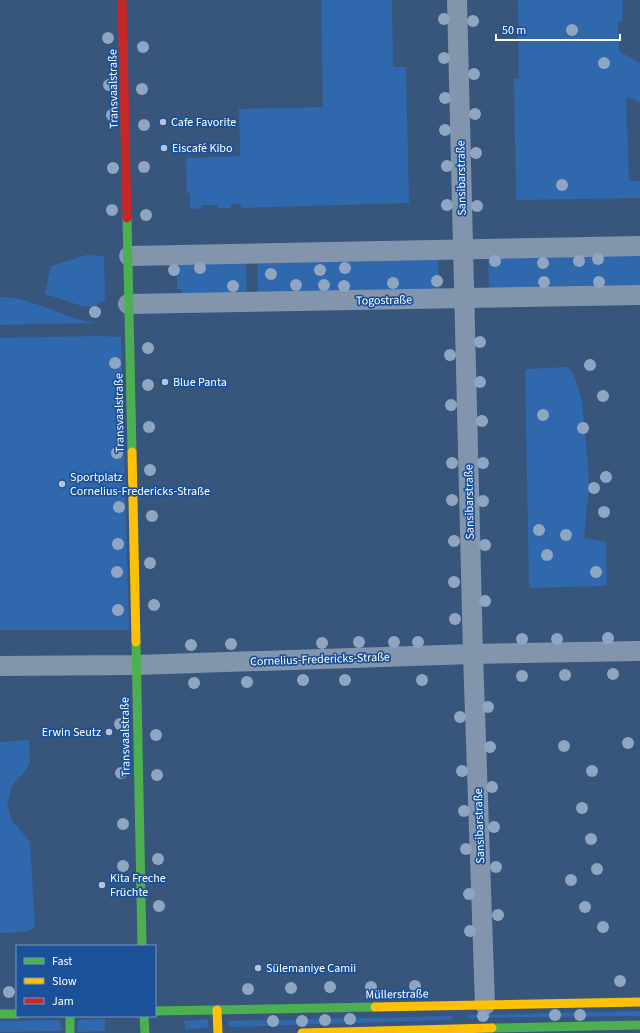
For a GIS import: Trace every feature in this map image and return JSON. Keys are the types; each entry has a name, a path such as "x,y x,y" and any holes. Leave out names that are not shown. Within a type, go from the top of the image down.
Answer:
{"street":[{"name":"Transvaalstraße","path":"122,0 129,256 128,304 142,945"},
{"name":"Sansibarstraße","path":"457,0 473,654 485,1005"},
{"path":"129,256 640,246"},
{"name":"Togostraße","path":"128,304 640,295"},
{"name":"Cornelius-Fredericks-Straße","path":"0,666 136,665 473,654 640,651"},
{"name":"Müllerstraße","path":"156,1010 640,1002"},
{"path":"217,1010 218,1033"},
{"path":"0,1014 16,1014"},
{"path":"70,1017 70,1033"},
{"path":"144,1017 145,1033"},
{"path":"302,1033 488,1031 640,1025"}],"shaded area":[{"path":"321,0 392,0 393,67 406,67 409,203 241,208 241,204 231,204 231,208 218,208 217,205 201,205 201,209 190,208 190,193 187,193 186,158 240,156 239,109 323,107"},
{"path":"518,0 623,0 622,21 618,21 619,51 640,63 640,103 634,99 626,98 629,181 640,181 640,198 516,200 514,79 519,78"},
{"path":"640,253 640,288 489,290 488,255"},
{"path":"86,255 104,256 105,300 93,307 82,306 45,294 51,266"},
{"path":"438,256 439,291 258,295 257,260"},
{"path":"246,263 247,294 181,295 181,289 177,289 177,264"},
{"path":"0,297 24,300 85,321 97,323 0,325"},
{"name":"Sportplatz Cornelius-Fredericks-Straße","path":"121,337 129,630 0,630 0,338"},
{"path":"568,367 574,375 582,401 588,465 589,488 584,538 606,542 607,586 529,588 525,369"},
{"path":"29,740 30,762 27,769 12,785 7,805 12,820 30,842 35,928 25,932 0,933 0,742"},
{"path":"640,1011 640,1016 468,1018 467,1015"},
{"path":"453,1016 451,1020 230,1027 227,1021"},
{"path":"105,1019 105,1031 77,1032 78,1020"},
{"path":"208,1019 208,1028 186,1029 184,1021"},
{"path":"0,1021 60,1021 62,1030 59,1031 0,1032"}],"traffic: fast":[{"path":"127,218 132,452"},
{"path":"136,642 142,945"},
{"path":"156,1011 375,1007"},
{"path":"0,1014 16,1014"},
{"path":"70,1017 70,1033"},
{"path":"144,1017 145,1033"},
{"path":"492,1028 640,1025"}],"traffic: slow":[{"path":"132,452 136,642"},
{"path":"375,1007 640,1002"},
{"path":"217,1010 218,1033"},
{"path":"302,1033 492,1028"}],"traffic: jam":[{"path":"122,0 127,218"}],"place":[{"name":"Cafe Favorite","path":"163,122"},
{"name":"Eiscafé Kibo","path":"164,148"},
{"name":"Blue Panta","path":"165,382"},
{"name":"Sportplatz Cornelius-Fredericks-Straße","path":"62,484"},
{"name":"Erwin Seutz","path":"109,732"},
{"name":"Kita Freche Früchte","path":"102,885"},
{"name":"Sülemaniye Camii","path":"258,968"}]}
